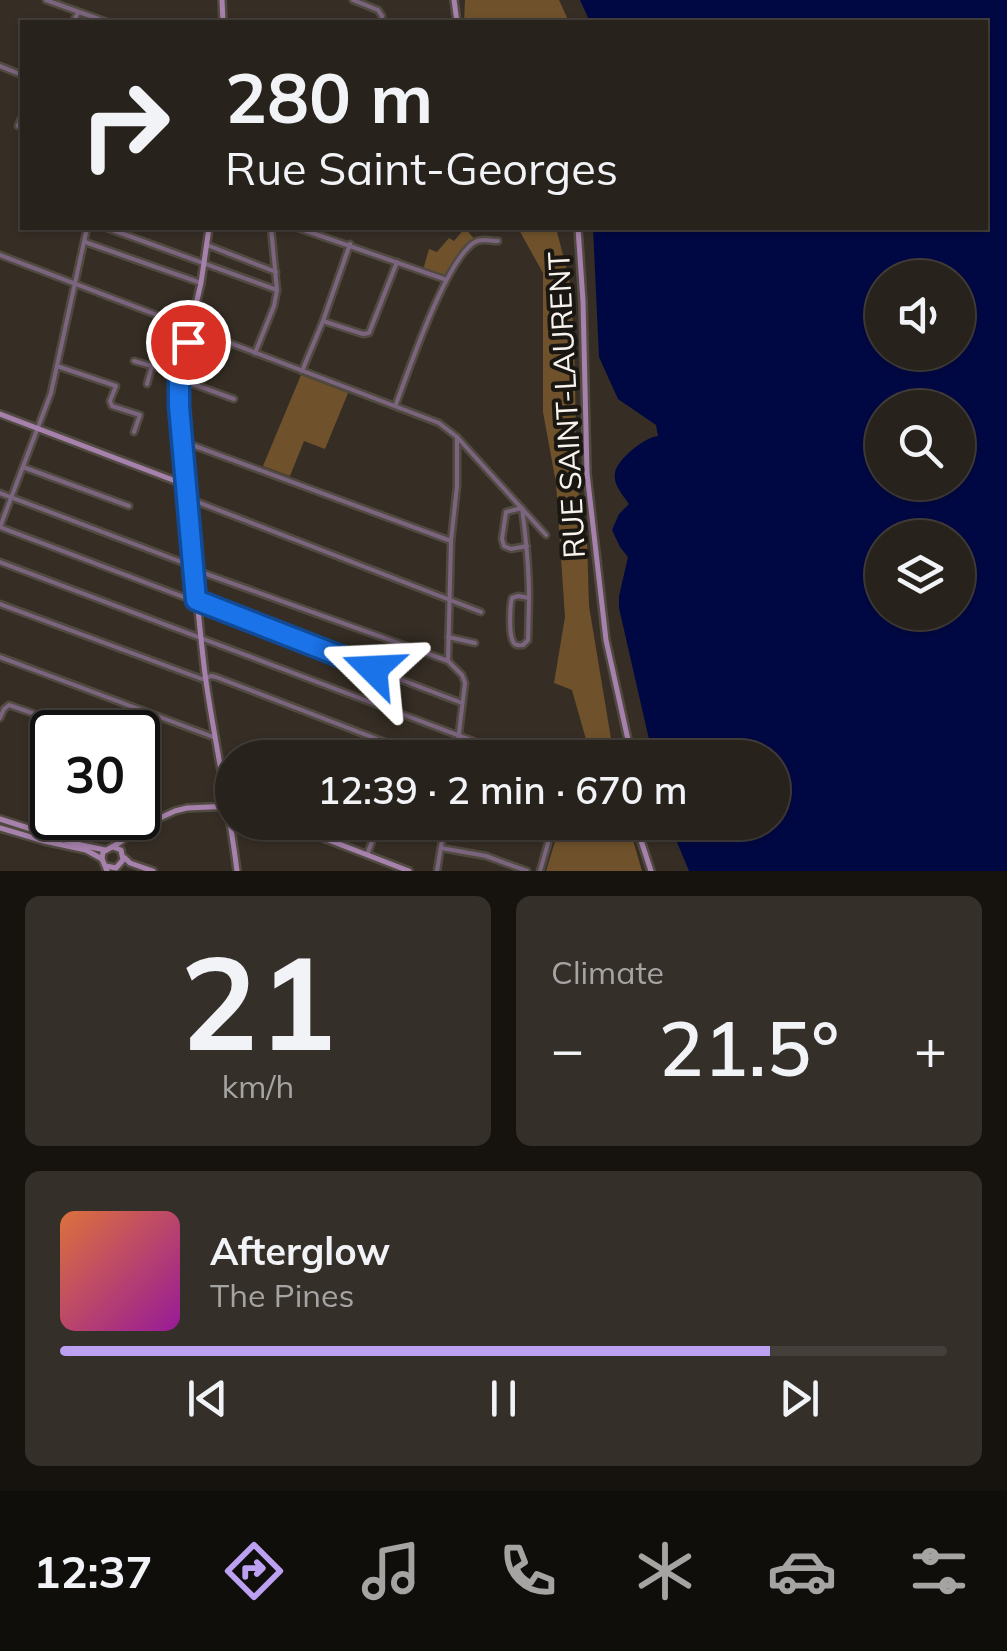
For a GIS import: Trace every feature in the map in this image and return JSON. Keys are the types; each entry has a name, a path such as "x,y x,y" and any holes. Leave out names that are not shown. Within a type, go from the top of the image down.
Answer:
{"street":[{"path":"46,0 100,20"},
{"path":"354,0 378,10 382,20"},
{"path":"73,20 78,12"},
{"path":"87,230 51,393 0,527 462,704"},
{"path":"112,230 277,290"},
{"path":"0,657 216,738 192,566 179,384 209,230"},
{"path":"255,353 277,290 271,230"},
{"path":"304,230 445,280"},
{"name":"RUE SAINT-LAURENT","path":"578,230 584,301 587,473 606,640 628,740"},
{"path":"84,242 201,283"},
{"path":"395,406 445,280 476,242 498,242"},
{"path":"302,371 350,244"},
{"path":"206,246 276,272"},
{"path":"0,254 439,422 546,535"},
{"path":"323,321 369,333 398,262"},
{"path":"147,384 161,334 188,342"},
{"path":"134,361 180,374"},
{"path":"57,366 116,386 112,406 140,415 134,432"},
{"path":"179,384 193,384 234,399"},
{"path":"0,414 186,486"},
{"path":"448,661 457,437"},
{"path":"183,441 451,541"},
{"path":"23,467 129,506"},
{"path":"0,492 198,571 448,661 465,684 459,740"},
{"path":"187,500 481,612"},
{"path":"522,508 529,598 528,640 518,646 511,636 510,605 512,598 529,598"},
{"path":"522,508 506,512 502,540 511,549 526,546"},
{"path":"0,562 474,740"},
{"path":"0,604 202,678 216,677 381,740"},
{"path":"448,637 475,642"},
{"path":"0,718 9,705 30,712"},
{"path":"105,865 109,848 136,828 181,809 215,807"},
{"path":"0,819 81,845 121,850 130,863 153,871"},
{"path":"0,828 86,850 105,865 144,871"},
{"path":"234,840 237,871"},
{"path":"330,840 409,871"},
{"path":"367,854 372,840"},
{"path":"437,871 442,840"},
{"path":"540,871 549,840"},
{"path":"641,840 651,871"},
{"path":"441,848 486,856 527,871"},
{"path":"116,868 124,857"}],"shaded area":[{"path":"465,0 559,0 568,20 464,20"},
{"path":"580,0 1007,0 1007,871 689,871 676,840 790,840 790,740 649,740 619,608 628,557 612,530 629,504 616,482 617,467 632,450 658,436 656,425 618,399 599,357 593,230 988,230 988,20 589,20"},
{"path":"467,230 476,241 445,280 423,270 429,249 437,252 449,238 454,241"},
{"path":"519,230 557,230 569,278 577,483 587,542 589,606 611,740 586,740 572,690 554,683 565,617 556,483 543,412 543,273"},
{"path":"301,375 348,393 325,449 304,441 290,476 263,466"},
{"path":"555,840 633,840 642,871 546,871"}],"route":[{"path":"188,342 179,378 179,406 196,600 373,669"}]}
